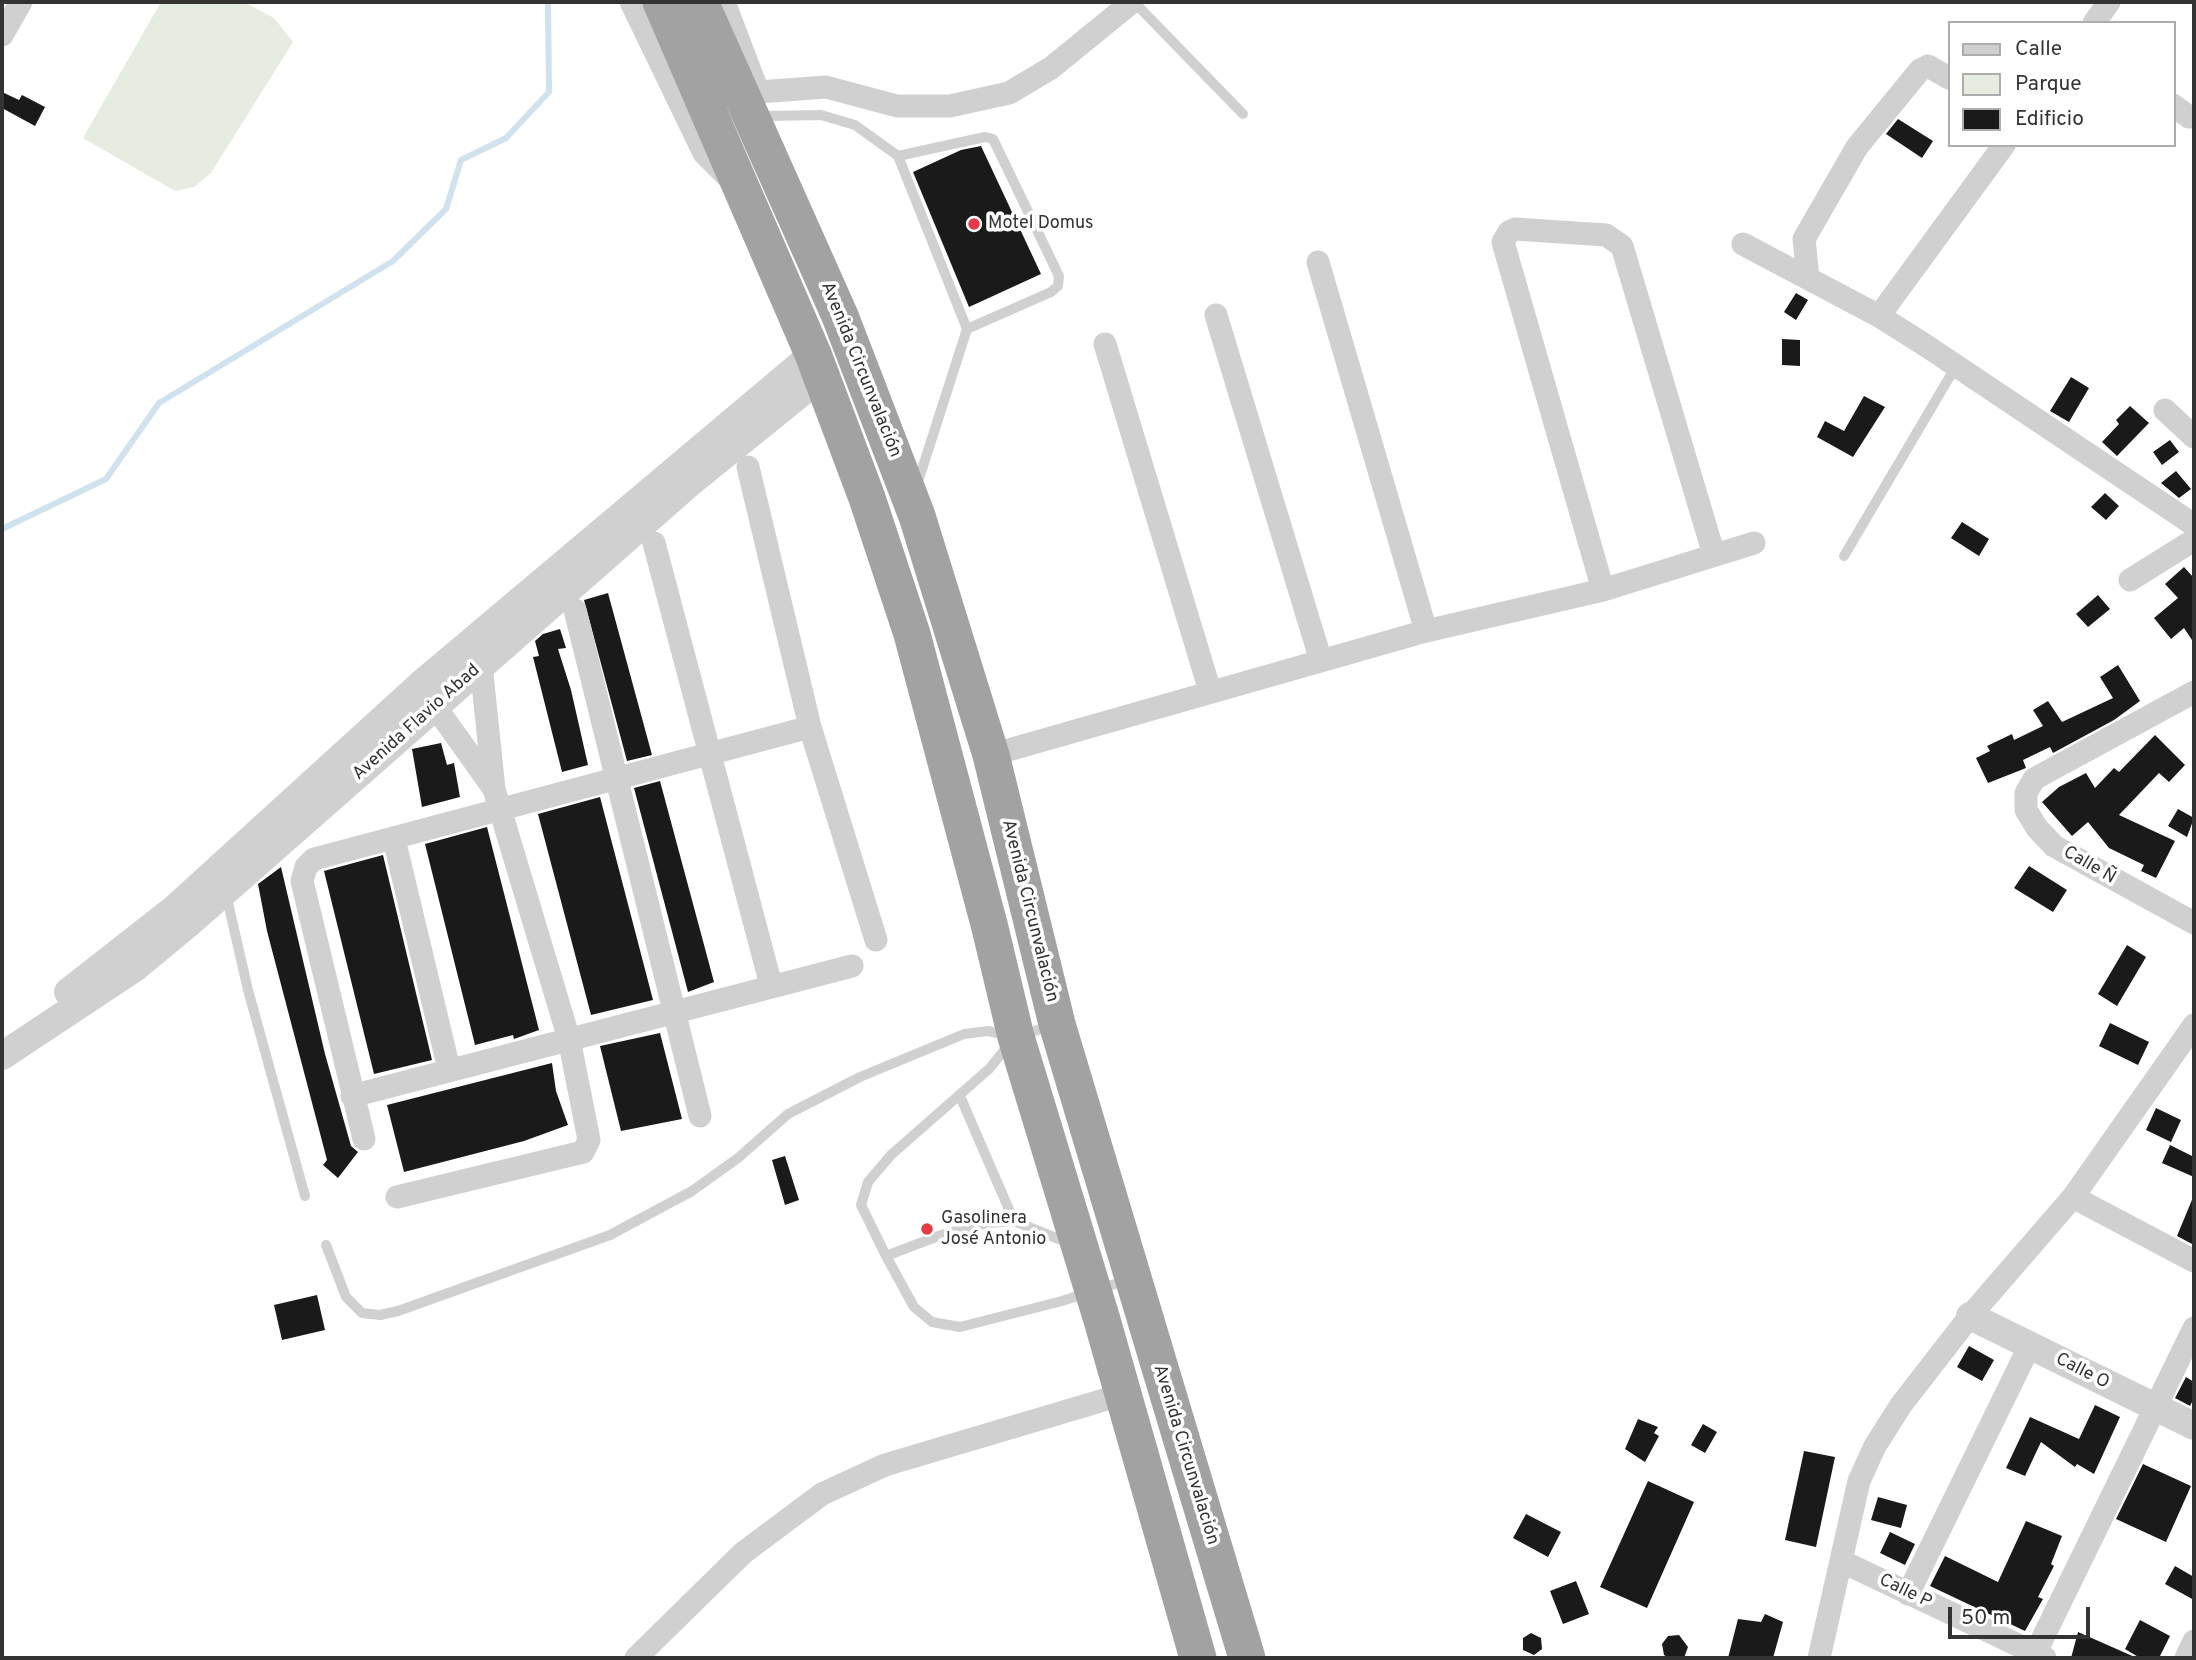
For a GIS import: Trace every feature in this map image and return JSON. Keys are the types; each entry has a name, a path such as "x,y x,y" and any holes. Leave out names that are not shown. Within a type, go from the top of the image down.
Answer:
{"highway":[{"name":"Avenida Circunvalación","path":"661,2 817,365 867,498 912,634 1016,1037 1039,1113 1100,1242 1138,1294 1247,1658"},
{"name":"Avenida Circunvalación","path":"699,2 856,356 917,516 991,755 1057,1024 1082,1102 1100,1242 1098,1306 1198,1658"},
{"path":"990,928 1030,921"},
{"path":"1039,1113 1082,1102"},
{"path":"1098,1306 1138,1294"}],"street":[{"path":"2,35 21,2"},
{"name":"Avenida Circunvalación","path":"631,2 704,153 744,193"},
{"name":"Avenida Circunvalación","path":"724,2 758,92 777,175"},
{"path":"758,92 826,87 897,106 950,106 1009,93 1051,68 1133,2"},
{"path":"2095,21 2109,2"},
{"path":"1808,278 1804,239 1857,147 1920,70 1928,66 1948,77"},
{"path":"1879,316 2003,147"},
{"path":"1603,590 1503,242 1509,232 1515,229 1606,235 1626,252 1714,555"},
{"path":"1743,244 1879,316 2194,525"},
{"path":"1318,262 1426,631"},
{"path":"1216,315 1321,661"},
{"path":"1105,344 1210,691"},
{"name":"Avenida Flavio Abad","path":"2,1034 76,987 123,951 216,871 421,684 474,655 817,365"},
{"path":"2165,410 2194,437"},
{"path":"748,467 810,727 876,940"},
{"path":"2130,580 2194,540"},
{"path":"654,543 771,985"},
{"path":"991,755 1426,631 1603,590 1754,543"},
{"path":"575,610 700,1116"},
{"path":"397,1197 583,1152 589,1140 569,1039 497,799 474,655"},
{"name":"Avenida Flavio Abad","path":"2,1056 136,967 226,891 434,709 474,655"},
{"path":"421,684 434,709 497,799"},
{"name":"Calle Ñ","path":"2194,692 2034,779 2026,793 2026,810 2037,828 2054,846 2194,923"},
{"path":"364,1139 302,881 306,867 314,859 394,839 497,799 617,778 810,727"},
{"path":"394,839 449,1069"},
{"path":"352,1096 852,966"},
{"path":"1819,1658 1859,1481 1875,1447 1901,1405 1970,1317 2073,1197 2194,1025"},
{"path":"2073,1197 2194,1261"},
{"name":"Calle O","path":"1970,1317 2194,1426"},
{"path":"2038,1657 2194,1328"},
{"path":"1908,1594 2030,1345"},
{"path":"636,1658 743,1553 822,1494 885,1465 1124,1394"},
{"name":"Calle P","path":"1841,1561 2038,1657"},
{"path":"2186,1658 2194,1641"}],"lane":[{"path":"1133,2 1243,114"},
{"path":"765,116 821,115 832,118 855,125 898,156 967,329 916,491 917,516"},
{"path":"898,156 985,137 993,139 1059,276 1058,286 1051,292 967,329"},
{"path":"1844,556 1956,366"},
{"path":"226,891 248,990 305,1196"},
{"path":"326,1245 346,1297 362,1313 380,1315 398,1311 610,1235 692,1191 738,1158 788,1115 860,1077 964,1034 988,1031 1016,1037 1057,1024"},
{"path":"1016,1037 990,1068 891,1155 865,1188 861,1205 914,1307 932,1322 960,1327 1098,1306"},
{"path":"960,1096 1014,1221"},
{"path":"886,1256 942,1235 988,1223 1014,1221 1100,1242"}],"green space":[{"path":"161,2 244,2 274,18 293,42 211,173 194,187 175,191 83,138"}],"building":[{"path":"2,92 19,100 22,95 45,107 35,126 2,108"},
{"path":"1898,119 1933,141 1922,158 1886,134"},
{"name":"Motel Domus","path":"981,146 1041,274 969,307 913,172 961,150"},
{"path":"1796,293 1808,300 1796,320 1784,312"},
{"path":"1782,339 1800,340 1800,366 1782,365"},
{"path":"2071,377 2089,388 2069,422 2050,411"},
{"path":"1864,396 1885,407 1853,457 1817,437 1825,421 1844,431"},
{"path":"2130,406 2149,423 2117,456 2102,442 2119,424 2116,420"},
{"path":"2170,440 2179,452 2162,465 2153,452"},
{"path":"2176,471 2191,489 2179,498 2161,483"},
{"path":"2105,493 2119,506 2106,520 2091,507"},
{"path":"1962,522 1989,539 1979,556 1951,538"},
{"path":"2184,567 2194,578 2194,643 2184,628 2171,639 2154,618 2178,598 2165,584"},
{"path":"608,593 652,755 627,761 584,600"},
{"path":"2098,595 2110,609 2088,627 2076,614"},
{"path":"560,629 566,648 558,649 571,690 588,765 562,772 533,657 539,656 535,641 543,634"},
{"path":"2118,665 2140,701 2114,720 2053,753 2050,747 2023,760 2026,768 1988,783 1976,758 1990,751 1987,746 2012,734 2014,740 2043,726 2033,710 2048,701 2062,722 2113,698 2100,677"},
{"path":"2155,735 2185,765 2169,782 2159,773 2119,815 2175,841 2156,878 2141,871 2144,865 2109,848 2088,822 2072,836 2042,802 2059,787 2086,773 2095,788 2114,768 2119,772"},
{"path":"441,743 447,765 454,763 460,797 422,807 412,749"},
{"path":"660,781 714,982 688,992 634,788"},
{"path":"600,797 653,1000 591,1015 538,814"},
{"path":"2178,809 2194,818 2187,837 2168,826"},
{"path":"487,827 539,1030 514,1039 513,1035 475,1045 425,844"},
{"path":"383,855 432,1060 374,1074 324,871"},
{"path":"2029,866 2067,890 2053,912 2014,888"},
{"path":"281,867 325,1054 351,1146 358,1152 338,1178 323,1165 327,1160 267,931 258,884"},
{"path":"2127,945 2146,957 2117,1006 2098,994"},
{"path":"2110,1023 2149,1042 2138,1065 2099,1046"},
{"path":"660,1033 682,1119 621,1131 600,1046"},
{"path":"552,1063 556,1091 568,1125 524,1141 404,1172 387,1105"},
{"path":"2156,1108 2181,1120 2171,1142 2146,1130"},
{"path":"2170,1145 2194,1157 2194,1177 2162,1163"},
{"path":"785,1156 799,1200 785,1205 772,1160"},
{"path":"2194,1195 2194,1245 2177,1236"},
{"path":"317,1295 325,1330 282,1340 274,1305"},
{"path":"1969,1346 1994,1360 1982,1381 1957,1367"},
{"path":"2186,1377 2194,1382 2194,1398 2190,1406 2175,1398"},
{"path":"2095,1405 2120,1417 2094,1474 2077,1464 2075,1467 2041,1442 2025,1476 2006,1468 2030,1417 2079,1439"},
{"path":"1638,1419 1658,1427 1654,1433 1659,1436 1645,1462 1625,1449"},
{"path":"1703,1424 1717,1432 1705,1453 1691,1445"},
{"path":"1804,1451 1835,1457 1816,1547 1785,1540"},
{"path":"2143,1464 2191,1486 2166,1542 2116,1519"},
{"path":"1648,1481 1694,1502 1647,1608 1600,1587"},
{"path":"1878,1497 1907,1505 1901,1528 1871,1520"},
{"path":"1526,1514 1561,1532 1548,1557 1513,1538"},
{"path":"2026,1521 2062,1536 2051,1564 2054,1566 2038,1597 2043,1599 2025,1631 1930,1586 1945,1556 1998,1582"},
{"path":"1890,1532 1915,1544 1905,1565 1880,1553"},
{"path":"2175,1566 2194,1577 2194,1600 2165,1584"},
{"path":"1576,1581 1589,1614 1563,1624 1550,1591"},
{"path":"1765,1614 1783,1622 1773,1658 1728,1658 1738,1619 1761,1622"},
{"path":"2140,1620 2170,1636 2159,1658 2140,1658 2125,1649"},
{"path":"2078,1632 2137,1658 2071,1658"},
{"path":"1531,1633 1541,1638 1542,1649 1534,1655 1523,1650 1523,1638"},
{"path":"1679,1635 1688,1647 1684,1658 1669,1658 1664,1655 1662,1644 1668,1636"}],"waterway":[{"path":"2,529 106,479 159,403 393,261 446,209 461,160 506,138 549,92 548,2"}],"place":[{"name":"Motel Domus","path":"974,224"},
{"name":"Gasolinera José Antonio","path":"927,1229"}]}
